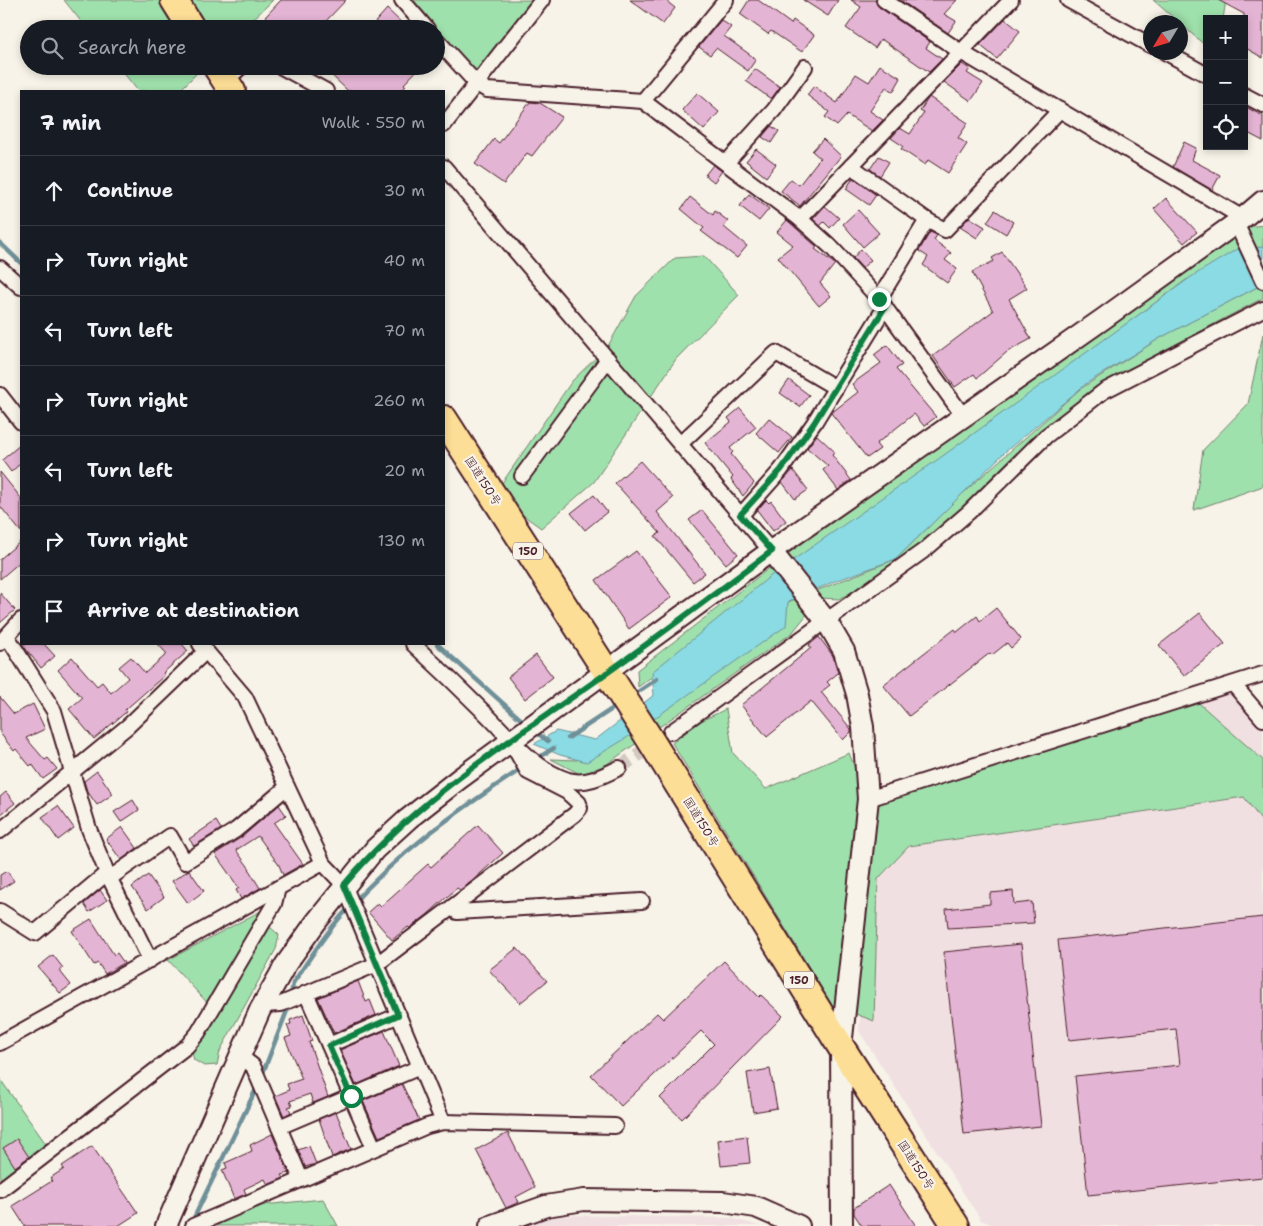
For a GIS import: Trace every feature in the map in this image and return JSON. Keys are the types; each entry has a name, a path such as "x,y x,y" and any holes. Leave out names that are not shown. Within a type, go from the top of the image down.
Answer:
{"highway":[{"path":"174,0 186,20"},
{"name":"国道150号","path":"445,422 609,678 658,732 841,1047 956,1226"}],"street":[{"path":"402,0 419,20"},
{"path":"445,124 542,0"},
{"path":"643,100 726,0"},
{"path":"884,0 961,52 1060,110 1241,226 1263,281"},
{"path":"800,219 1010,0"},
{"path":"1068,0 1143,40"},
{"path":"445,49 477,84 487,90 643,100 800,219 831,247 882,303 964,417"},
{"path":"1180,60 1203,73"},
{"path":"726,163 774,110 806,67"},
{"path":"297,75 324,90"},
{"path":"1248,97 1263,105"},
{"path":"851,166 927,220 945,230 1060,110"},
{"path":"445,168 775,556 827,622 844,651 857,694 863,727 868,799 841,1047 842,1226"},
{"path":"166,1226 263,1005 286,964 344,885 375,849 408,819 539,721 609,678 964,417 1241,226 1263,201"},
{"path":"740,515 781,470 836,388 927,220"},
{"path":"0,268 20,286"},
{"path":"658,732 827,622 926,549 969,512 1046,436 1104,391 1263,309"},
{"path":"680,444 776,353 836,388"},
{"path":"522,476 608,359"},
{"path":"0,395 20,421"},
{"path":"20,621 2,638 54,711 89,829 108,875 150,960"},
{"path":"414,645 542,766 568,780 582,781 600,778 619,768"},
{"path":"0,831 71,770 128,726 203,647 245,697 324,863 344,885 443,1122"},
{"path":"868,799 1263,674"},
{"path":"1233,684 1263,718"},
{"path":"263,1005 281,1004 377,964 576,814 580,808 579,802 574,797 528,772 514,740"},
{"path":"0,911 35,933 108,875 170,836 185,862 236,830 287,787"},
{"path":"0,1043 324,863"},
{"path":"0,1190 187,1046 198,1033 274,904 278,888"},
{"path":"453,907 457,912 642,901"},
{"path":"306,993 374,1148"},
{"path":"329,1046 398,1015"},
{"path":"240,1056 253,1066 301,1180"},
{"path":"279,1128 420,1067"},
{"path":"193,1226 374,1148 427,1126 443,1122 615,1126"},
{"path":"490,1226 546,1206 584,1200 723,1202 756,1207 799,1226"}],"shaded area":[{"path":"1232,690 1263,726 1263,1226 995,1226 981,1220 859,1031 878,802"},
{"path":"558,1215 731,1218 760,1226 524,1226"}],"green space":[{"path":"64,0 161,0 173,20 80,20"},
{"path":"189,0 273,0 252,20 201,20"},
{"path":"411,0 536,0 478,73 458,55 445,40 445,20 428,20"},
{"path":"1153,0 1226,0 1224,15 1203,15 1203,44 1188,30 1188,15 1170,15"},
{"path":"125,75 195,75 180,90 137,90"},
{"path":"1263,225 1263,248 1186,280 638,687 637,670 864,495 1230,235 1248,227"},
{"path":"704,256 739,295 676,359 594,482 541,528 520,513 502,483 572,381 608,346 636,296 675,258"},
{"path":"1263,284 1263,298 1095,387 1048,425 983,491 921,543 854,591 839,599 820,598 792,633 607,764 582,775 551,759 577,760 788,602 896,559 962,494 1080,389 1160,338"},
{"path":"1263,334 1263,486 1194,510 1203,450 1248,404"},
{"path":"1192,697 1263,760 1263,823 1244,797 909,846 878,879 874,1021 832,1005 672,743 701,721 726,709 733,753 766,789 849,753 867,799"},
{"path":"274,904 267,916 270,927 279,935 276,949 220,1051 217,1065 204,1066 194,1060 187,1046 212,1008 168,960"},
{"path":"0,1079 51,1151 0,1190"},
{"path":"323,1199 338,1226 198,1226 234,1208"}],"water":[{"path":"1263,247 1263,284 1160,338 1087,383 1005,452 896,559 835,581 788,602 786,626 625,739 587,762 560,755 534,744 556,731 595,740 654,695 652,672 773,574 937,460 1191,277 1237,249"}],"building":[{"path":"281,0 346,0 327,20 262,20"},
{"path":"630,0 665,0 675,8 663,24"},
{"path":"749,0 758,0 791,24 793,20 814,35 802,52 771,31 768,34 740,14"},
{"path":"803,0 838,0 828,16"},
{"path":"851,0 875,0 879,7 930,42 926,48 942,59 929,72 881,39 875,48 846,28 861,7"},
{"path":"900,0 957,0 944,14 956,21 948,33"},
{"path":"1218,0 1263,0 1263,58 1248,49 1248,15"},
{"path":"387,9 399,20 377,20"},
{"path":"1005,19 1020,31 997,59 980,45"},
{"path":"721,20 731,27 724,36 756,59 748,71 716,48 710,55 699,47"},
{"path":"962,64 970,69 967,73 983,83 971,101 944,82"},
{"path":"880,65 901,78 893,92 886,87 870,111 883,120 872,131 847,115 837,126 825,117 829,112 807,95 814,86 837,103 856,74 869,82"},
{"path":"755,69 780,87 771,99 746,81"},
{"path":"331,75 412,75 404,84 406,86 402,90 347,90"},
{"path":"697,93 719,112 704,130 682,110"},
{"path":"929,97 968,123 958,138 967,144 948,173 928,160 925,165 901,149 903,146 891,138 900,128 910,134 924,113 920,111"},
{"path":"530,102 540,103 562,117 532,156 527,153 504,184 475,164 494,139 499,143"},
{"path":"1248,108 1263,116 1263,141 1248,133"},
{"path":"771,126 779,131 771,143 762,137"},
{"path":"823,139 841,156 799,207 781,191 791,179 799,185 820,158 812,151"},
{"path":"1184,142 1196,148 1192,160 1220,175 1212,190 1173,167"},
{"path":"756,149 776,164 766,177 746,161"},
{"path":"879,156 889,162 880,176 870,169"},
{"path":"713,165 722,171 714,182 705,175"},
{"path":"853,178 876,195 869,205 846,189"},
{"path":"749,194 769,209 759,221 740,206"},
{"path":"690,197 713,215 715,211 728,221 724,227 747,246 737,258 701,231 704,228 681,209"},
{"path":"1166,198 1197,232 1184,243 1154,209"},
{"path":"825,206 839,218 830,228 824,222 820,226 813,219"},
{"path":"858,210 879,233 863,247 843,224"},
{"path":"995,210 1013,222 1006,234 987,222"},
{"path":"969,217 985,227 977,238 960,227"},
{"path":"787,220 817,247 815,249 835,264 820,283 831,296 819,306 778,257 793,245 777,232"},
{"path":"930,232 937,235 934,240 951,253 945,260 957,269 947,283 923,265 928,257 919,251"},
{"path":"861,249 871,260 862,268 853,258"},
{"path":"1002,252 1027,288 1009,299 1031,339 1007,352 977,378 974,374 955,387 933,356 993,311 972,272 994,261 992,258"},
{"path":"887,345 902,365 896,369 936,417 924,426 914,414 876,444 880,449 867,458 831,413 858,392 852,384 881,363 874,355"},
{"path":"789,380 809,395 800,407 780,393"},
{"path":"740,408 756,427 730,448 733,452 731,454 754,483 743,496 731,479 733,477 705,443 731,422 728,418"},
{"path":"769,418 792,437 779,453 756,433"},
{"path":"817,435 835,452 832,455 851,480 838,490 823,470 828,466 807,448"},
{"path":"20,445 20,464 11,472 2,460"},
{"path":"640,461 673,498 657,512 705,573 693,582 655,536 660,533 615,483"},
{"path":"793,470 808,490 795,499 782,482"},
{"path":"0,472 20,497 20,531 0,506"},
{"path":"594,495 607,512 585,530 571,513"},
{"path":"766,500 769,503 771,501 786,521 773,531 757,510"},
{"path":"702,510 738,554 726,564 689,520"},
{"path":"20,542 20,562 0,579 0,559"},
{"path":"636,551 672,597 629,629 596,580"},
{"path":"0,593 15,610 0,623"},
{"path":"996,608 1021,639 1011,648 1007,643 992,655 990,653 909,716 883,685 955,629 957,632 977,616 980,621"},
{"path":"1200,613 1225,644 1184,676 1159,645"},
{"path":"819,637 833,656 838,673 827,682 830,685 821,692 851,729 851,732 843,740 811,701 767,737 741,705 811,648 809,645"},
{"path":"23,645 45,645 55,656 41,668"},
{"path":"159,645 183,645 188,651 163,673 165,675 125,710 126,712 94,739 69,709 82,698 58,670 72,657 97,686 102,682 111,693 128,678 119,667 131,657 145,673 167,654"},
{"path":"536,655 553,677 525,699 508,677"},
{"path":"0,697 14,714 33,704 45,729 26,738 45,760 48,758 57,769 43,779 32,764 30,766 16,749 14,751 0,733"},
{"path":"97,771 113,794 97,805 87,791 84,781"},
{"path":"6,792 15,803 0,815 0,797"},
{"path":"133,800 139,810 121,822 114,812"},
{"path":"279,805 286,815 274,823 303,864 283,875 279,865 258,836 236,850 250,869 260,888 241,899 236,890 239,888 215,854 242,837"},
{"path":"58,806 74,828 58,840 42,817"},
{"path":"216,821 221,829 194,846 189,839"},
{"path":"478,825 503,853 471,882 460,890 457,888 427,915 392,940 368,912 378,903 381,906 428,864 431,867"},
{"path":"122,827 137,848 121,860 106,839"},
{"path":"189,870 204,891 188,903 172,881"},
{"path":"7,871 14,881 0,890 0,875"},
{"path":"148,875 164,897 148,909 132,887"},
{"path":"100,890 107,900 89,912 84,904"},
{"path":"1013,891 1014,904 1032,902 1034,923 948,928 946,909 990,904 990,893"},
{"path":"1263,917 1263,1177 1088,1195 1075,1076 1180,1065 1176,1029 1069,1040 1058,940"},
{"path":"91,919 114,955 117,953 124,963 105,974 98,963 94,965 72,931"},
{"path":"1021,944 1041,1126 964,1134 944,952"},
{"path":"517,948 547,981 520,1003 489,970"},
{"path":"53,955 63,968 59,970 71,985 60,993 38,967"},
{"path":"724,961 759,997 761,995 783,1016 682,1119 660,1098 714,1044 701,1031 621,1106 591,1075 657,1013 663,1019"},
{"path":"358,981 366,1002 370,1000 376,1015 334,1033 318,998"},
{"path":"303,1015 312,1041 309,1042 328,1097 313,1103 310,1094 290,1101 292,1106 288,1107 291,1112 284,1116 275,1096 289,1090 287,1084 302,1079 285,1038 291,1036 287,1025 291,1024 290,1020"},
{"path":"384,1031 399,1066 356,1085 340,1050"},
{"path":"770,1069 777,1108 753,1112 747,1073"},
{"path":"402,1084 419,1120 379,1137 363,1101"},
{"path":"336,1112 351,1149 332,1157 319,1119"},
{"path":"508,1133 535,1187 516,1197 519,1202 506,1208 476,1150"},
{"path":"272,1134 289,1173 282,1175 284,1178 268,1185 265,1179 244,1189 246,1194 234,1199 222,1170 227,1168 225,1163 252,1151 250,1145"},
{"path":"747,1136 750,1163 721,1166 718,1140"},
{"path":"17,1139 29,1157 15,1167 3,1148"},
{"path":"92,1146 138,1213 118,1226 25,1226 12,1206 52,1181 50,1178 64,1169 62,1166"},
{"path":"309,1146 316,1164 305,1167 298,1150"},
{"path":"889,1185 916,1226 862,1226 854,1214 854,1208"}],"waterway":[{"path":"0,243 20,262"},
{"path":"438,645 526,724"},
{"path":"633,695 657,679"},
{"path":"568,738 618,705"},
{"path":"534,731 548,741"},
{"path":"535,760 554,748"},
{"path":"291,996 293,983 318,946 365,890 407,851 475,800 524,767"},
{"path":"261,1078 290,1003"},
{"path":"192,1222 258,1085"}],"tunnel":[{"path":"619,768 671,732"}],"route":[{"path":"351,1096 329,1046 398,1015 344,885 375,849 408,819 459,779 606,674 772,551 740,515 781,470 814,423 885,307 879,299"}]}
